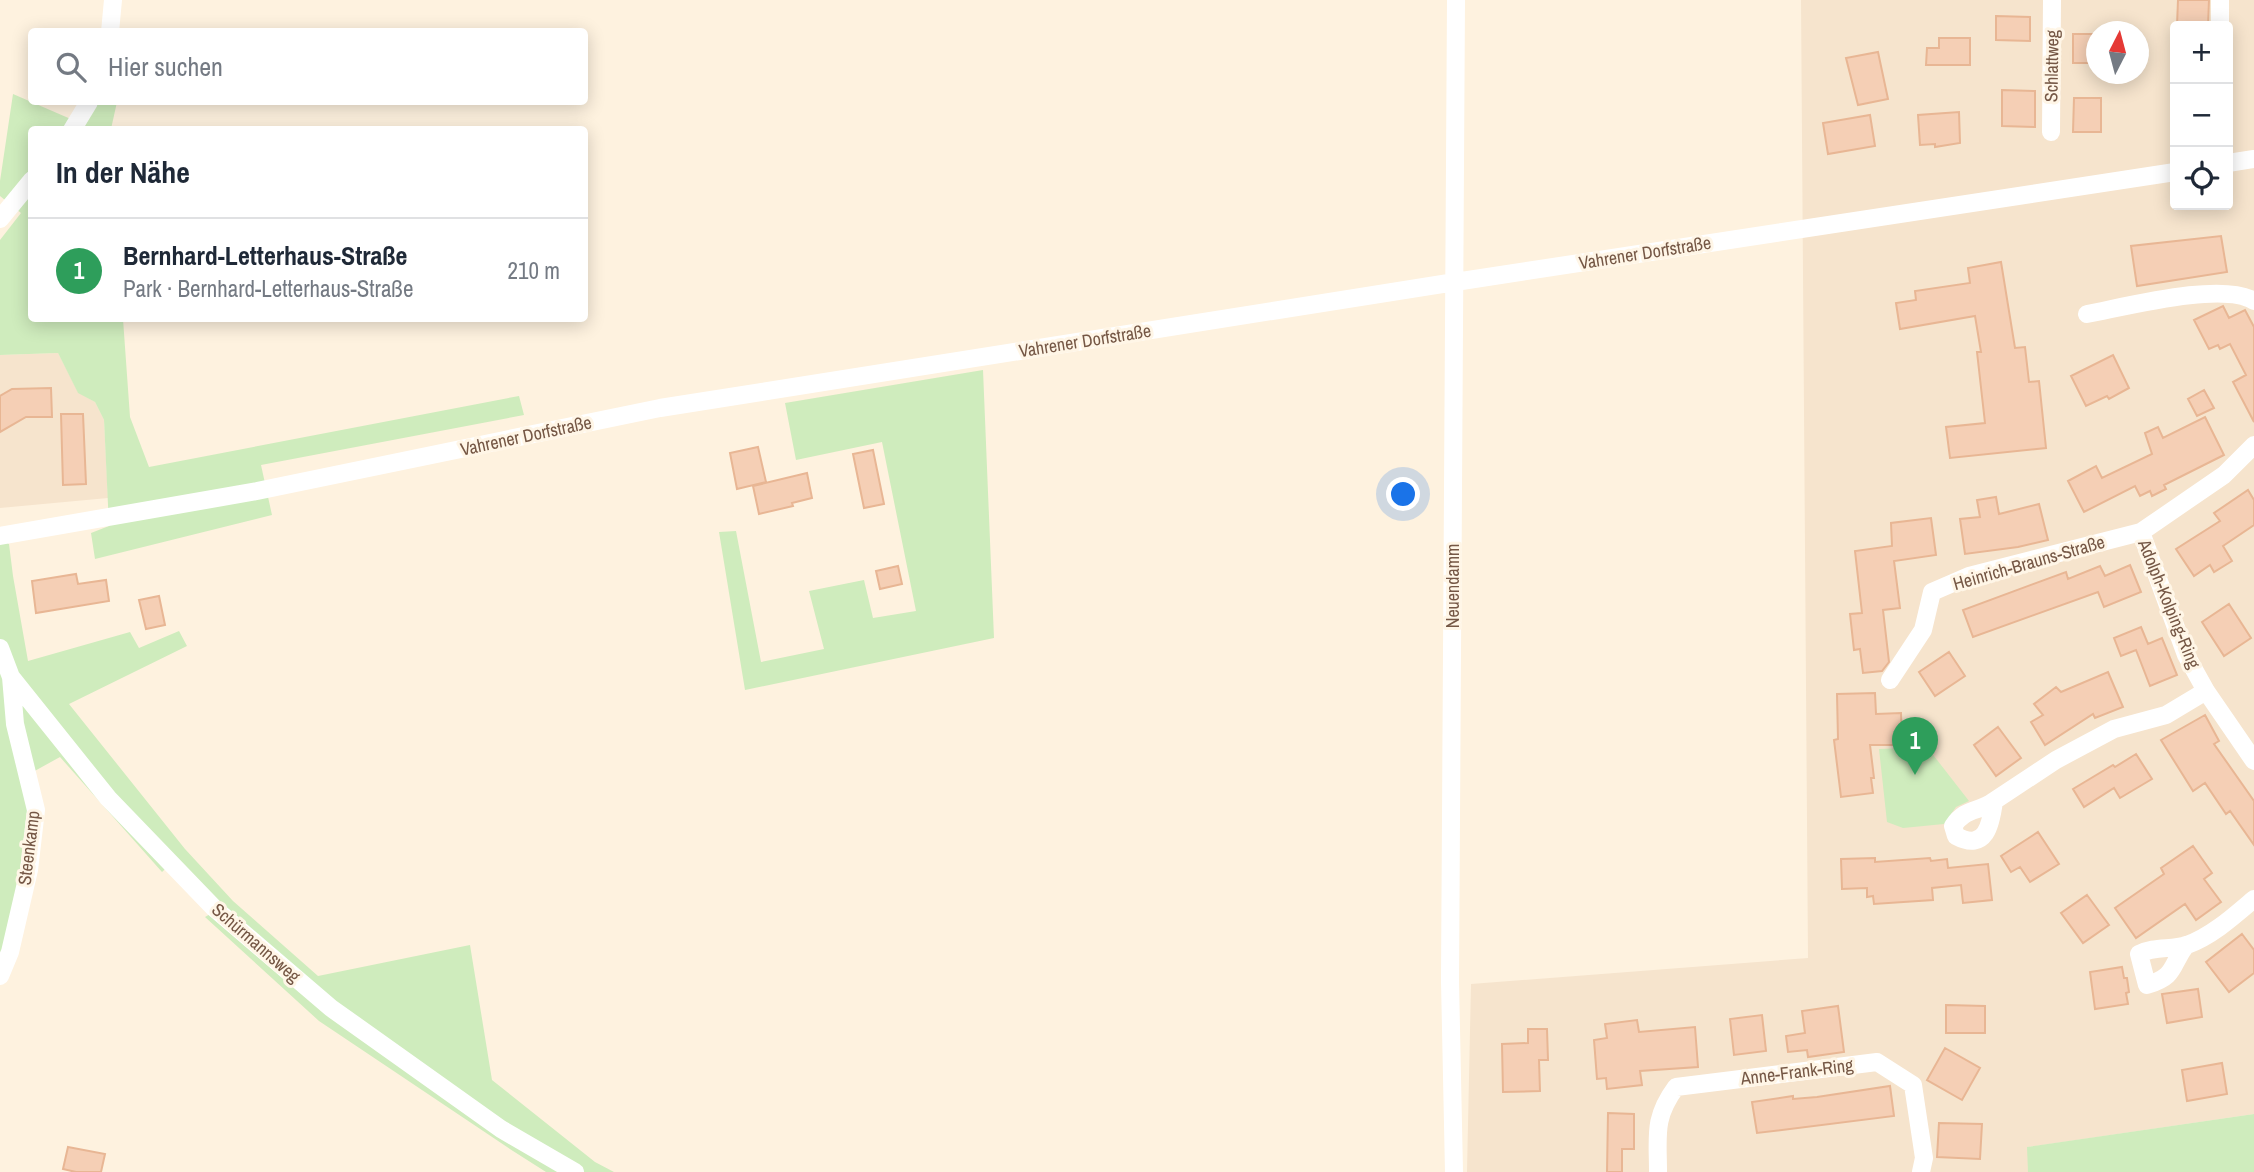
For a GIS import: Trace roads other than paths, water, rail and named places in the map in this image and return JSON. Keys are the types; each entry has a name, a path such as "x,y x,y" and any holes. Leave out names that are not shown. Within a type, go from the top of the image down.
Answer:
{"street":[{"path":"110,28 113,0"},
{"name":"Neuendamm","path":"1454,1172 1450,981 1456,0"},
{"name":"Schlattweg","path":"2051,132 2052,0"},
{"path":"2220,0 2220,21"},
{"path":"74,126 87,105"},
{"path":"2233,162 2254,159"},
{"name":"Vahrener Dorfstraße","path":"0,536 257,491 660,408 1455,282 2170,173"},
{"path":"0,219 28,185"},
{"path":"2087,314 2200,294 2227,293 2254,301"},
{"name":"Adolph-Kolping-Ring","path":"2254,445 2224,475 2141,533 2186,655 2206,691 2254,761"},
{"name":"Heinrich-Brauns-Straße","path":"1890,680 1923,630 1932,592 1969,576 2141,533"},
{"name":"Schürmannsweg","path":"0,648 11,677 108,798 214,908 331,1008 501,1129 575,1172"},
{"name":"Steenkamp","path":"0,976 10,953 29,870 36,810 15,724 11,677"},
{"path":"1994,801 2056,760 2114,729 2166,715 2206,691"},
{"path":"2186,945 2223,926 2254,899"},
{"name":"Anne-Frank-Ring","path":"1658,1172 1658,1122 1664,1103 1676,1087 1877,1062 1913,1086 1924,1158 1921,1172"}],"place":[{"name":"Bernhard-Letterhaus-Straße","path":"1915,775"}]}
